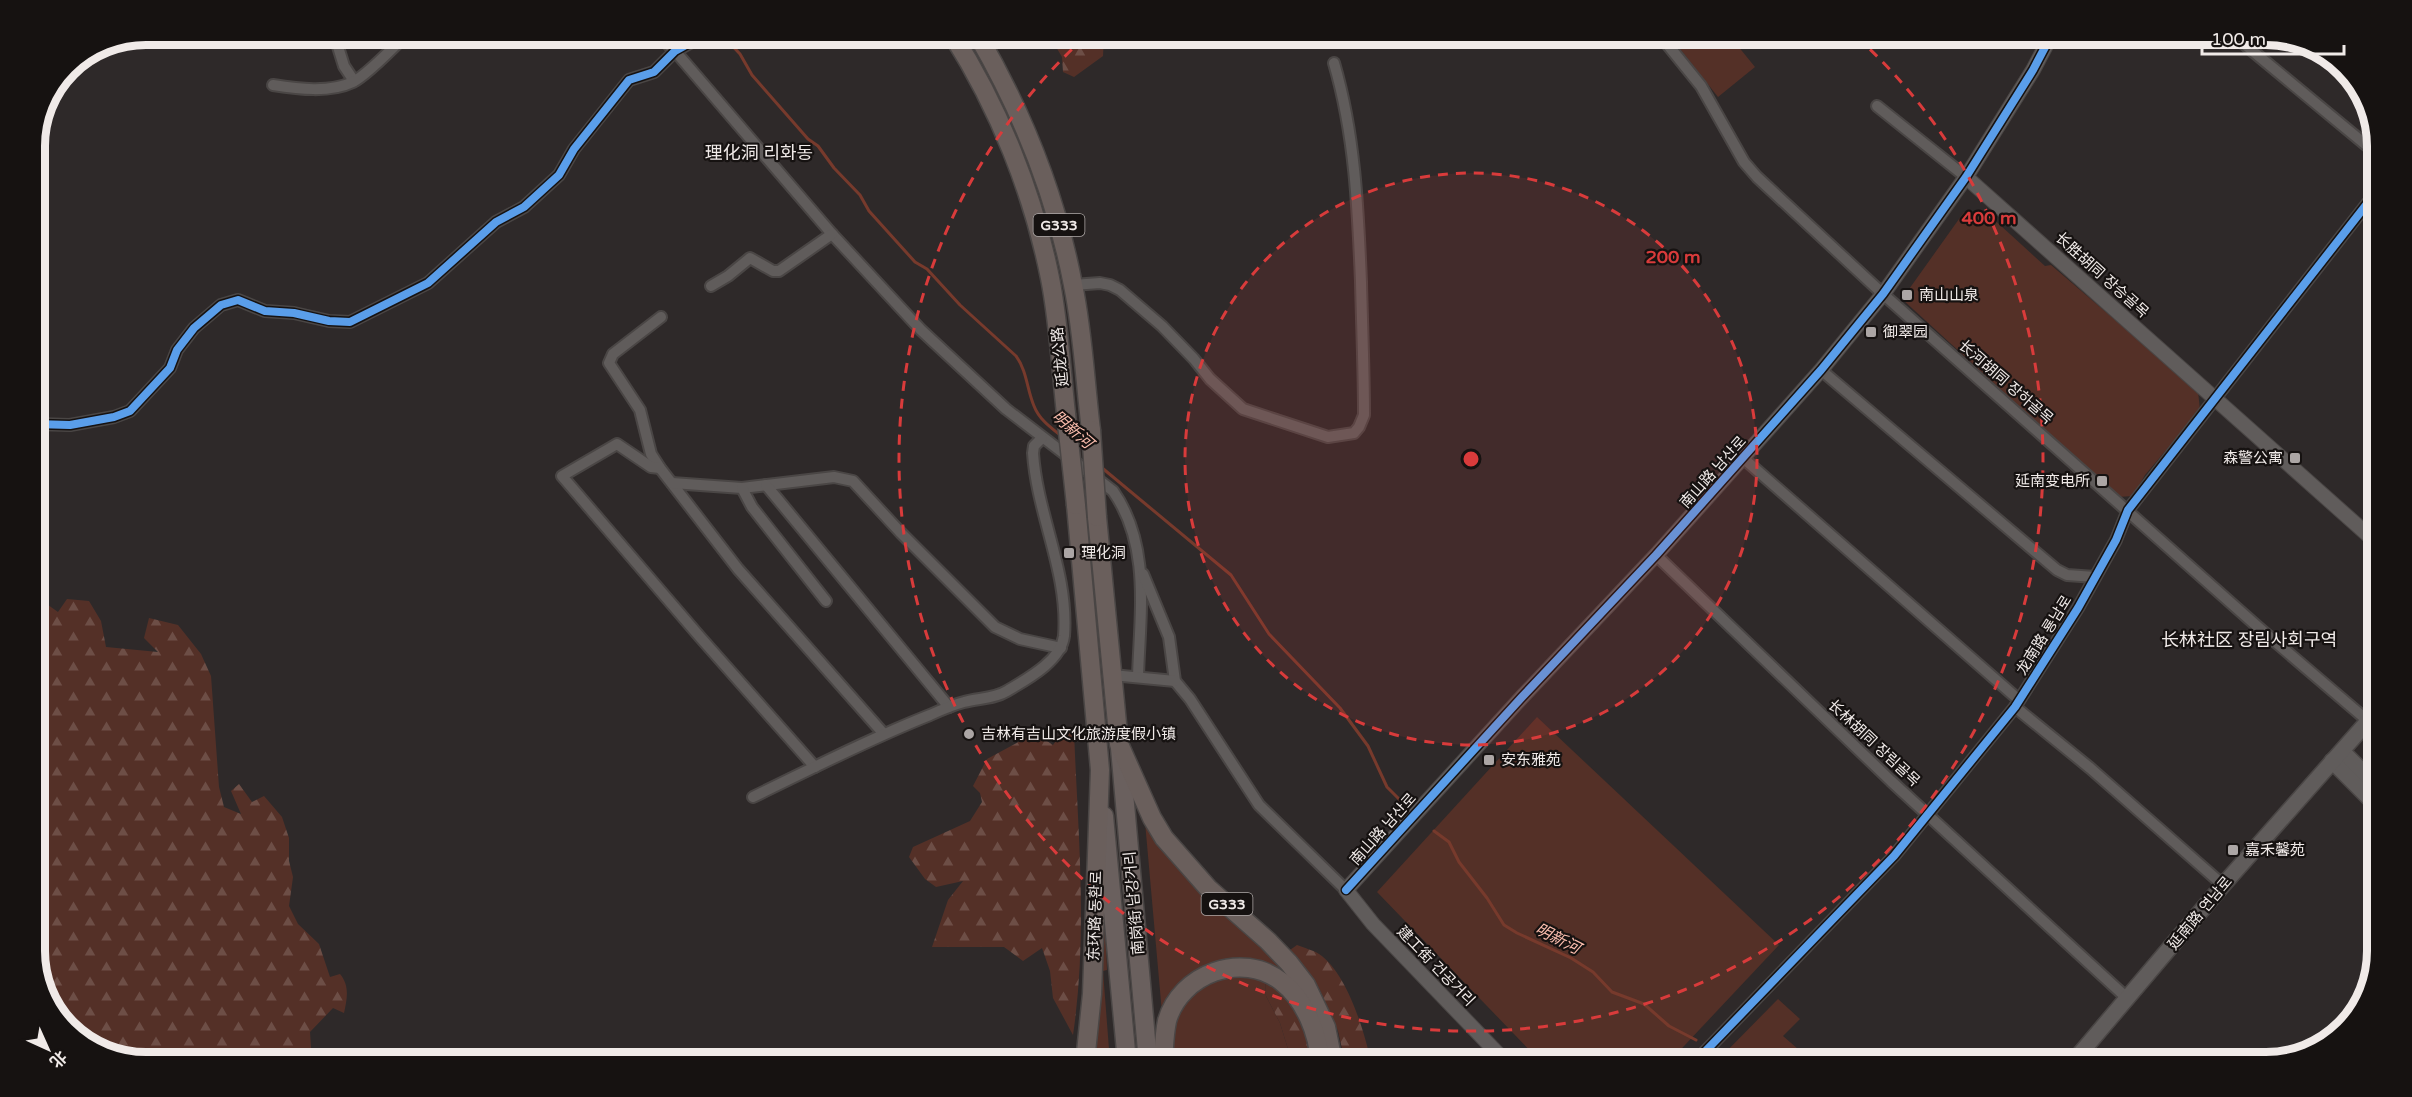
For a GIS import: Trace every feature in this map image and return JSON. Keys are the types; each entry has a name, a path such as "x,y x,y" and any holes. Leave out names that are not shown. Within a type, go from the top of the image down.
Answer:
{"highway":[{"name":"延龙公路","path":"958,45 1004,132 1033,212 1050,279 1076,505 1100,770"},
{"name":"延龙公路","path":"983,45 1022,119 1043,173 1073,285 1091,430 1119,744"},
{"name":"G333","path":"1119,744 1152,818 1171,847 1208,888 1268,941 1306,985 1326,1027 1332,1052"},
{"name":"东环路 동환로","path":"1085,1052 1092,994 1100,770"},
{"path":"1164,1052 1167,1020 1181,996 1202,977 1216,970 1230,967 1252,969 1281,980 1293,993 1310,1022 1318,1052"}],"main road":[{"name":"延南路 연남로","path":"2082,1052 2223,885 2367,723"},
{"name":"南岗街 남강거리","path":"1119,744 1147,1052"},
{"path":"2337,756 2367,778"},
{"path":"2337,756 2367,793"},
{"name":"南岗街 남강거리","path":"1100,770 1126,1052"}],"street":[{"path":"337,45 344,66 354,81"},
{"path":"273,85 298,89 331,87 354,81 395,45"},
{"path":"669,45 832,234 921,330 976,383 1042,438 1113,491 1122,503 1135,538 1141,568 1168,637 1176,681 1259,805 1346,890"},
{"path":"45,424 70,425 114,417 130,411 170,368 177,350 194,328 221,305 238,300 265,311 350,322 428,283 496,222 524,207 559,175 574,148 629,80 654,72 675,51 686,45"},
{"name":"长河胡同 장하골목","path":"1668,45 1701,86 1744,162 1884,294 2258,627 2367,711"},
{"name":"南山路 남산로","path":"1346,890 1522,697 1656,555 1821,370 1884,294 1966,177 2046,45"},
{"path":"2245,45 2367,146"},
{"path":"1073,285 1100,283 1120,290 1162,326 1210,379 1243,409 1328,437 1354,433 1364,415 1358,192 1352,141 1334,63"},
{"path":"1877,106 1966,177"},
{"name":"长胜胡同 장승골목","path":"1966,177 2367,534"},
{"name":"龙南路 룡남로","path":"1710,1052 1894,856 2017,703 2078,608 2116,540 2128,510 2217,399 2280,314 2367,204"},
{"path":"711,286 750,258 773,271 784,269 832,234"},
{"path":"661,318 613,354 609,363 640,410 651,454 738,568 883,733"},
{"path":"1821,370 2057,570 2067,575 2095,577"},
{"path":"753,797 883,733 949,707 1005,693 1056,656 1061,648 1064,625 1059,572 1034,469 1034,446 1042,438"},
{"path":"660,468 651,466 617,444 562,476 700,637 816,767"},
{"path":"1743,458 2223,885"},
{"path":"672,483 742,488 834,477 853,481 994,627 1020,639 1061,648"},
{"path":"766,485 949,707"},
{"path":"742,488 752,507 826,601"},
{"name":"长林胡同 장림골목","path":"1656,555 2128,999"},
{"path":"1138,676 1141,568"},
{"path":"1059,572 1081,571"},
{"path":"1112,675 1176,681"},
{"name":"建工街 건공거리","path":"1346,890 1373,924 1496,1052"}],"green space":[{"path":"1055,45 1104,45 1103,56 1074,77 1063,72 1062,57"},
{"path":"1677,45 1737,45 1755,67 1718,97"},
{"path":"1964,212 1988,214 2045,266 2051,265 2198,391 2200,410 2145,475 2133,496 2118,497 1902,299"},
{"path":"67,599 89,601 101,621 106,647 158,652 144,638 149,618 178,625 201,654 211,676 219,787 224,807 241,814 231,791 239,784 252,802 264,796 282,817 289,838 289,861 293,877 289,906 298,924 319,944 330,977 340,974 345,983 347,998 344,1013 333,1008 310,1032 311,1052 126,1050 95,1039 79,1027 78,1019 70,1018 55,996 45,958 45,603 58,612"},
{"path":"1537,717 1779,945 1678,1052 1531,1052 1377,892"},
{"path":"1074,732 1081,922 1078,997 1073,1035 1053,998 1050,971 1042,948 1023,961 1004,947 932,947 948,900 963,881 936,887 925,879 909,857 913,847 970,821 982,802 980,793 973,786 987,759 1024,739 1044,739 1053,745 1061,733"},
{"path":"1145,822 1287,968 1283,973 1235,962 1162,1013"},
{"path":"1101,915 1105,922 1107,970 1103,971 1109,1052 1093,1052"},
{"path":"1297,945 1319,954 1338,974 1353,1003 1368,1052 1343,1052 1338,1031 1319,988 1290,950"},
{"path":"1238,972 1265,980 1266,996 1280,1023 1289,1052 1171,1052 1171,1034 1183,1004 1206,981"},
{"path":"1265,980 1289,998 1307,1033 1312,1052 1289,1052 1280,1023 1266,996"},
{"path":"1778,999 1800,1019 1783,1036 1801,1052 1726,1052"}],"waterway":[{"name":"明新河","path":"731,45 740,54 752,75 808,139 818,146 834,168 860,195 869,211 915,262 927,269 960,305 1016,356 1036,411 1060,435"},
{"name":"明新河","path":"1101,467 1231,575 1269,634 1340,708 1368,746 1387,787 1401,801"},
{"name":"明新河","path":"1434,831 1449,842 1459,862 1487,898 1504,925 1571,958 1593,972 1612,992 1644,1004 1669,1026 1696,1040"}],"cycle path":[{"path":"45,424 70,425 114,417 130,411 170,368 177,350 194,328 221,305 238,300 265,311 350,322 428,283 496,222 524,207 559,175 574,149 629,80 654,72 675,51 686,45"},
{"path":"1346,890 1522,697 1656,555 1821,370 1883,294 1966,177 2046,45"},
{"path":"1705,1052 1894,856 2015,707 2078,608 2116,540 2128,510 2367,204"}],"place":[{"name":"南山山泉","path":"1907,295"},
{"name":"御翠园","path":"1871,332"},
{"name":"森警公寓","path":"2295,458"},
{"name":"延南变电所","path":"2102,481"},
{"name":"理化洞","path":"1069,553"},
{"name":"吉林有吉山文化旅游度假小镇","path":"969,734"},
{"name":"安东雅苑","path":"1489,760"},
{"name":"嘉禾馨苑","path":"2233,850"}],"district":[{"name":"理化洞 리화동","path":"759,153"},
{"name":"长林社区 장림사회구역","path":"2249,640"}]}
